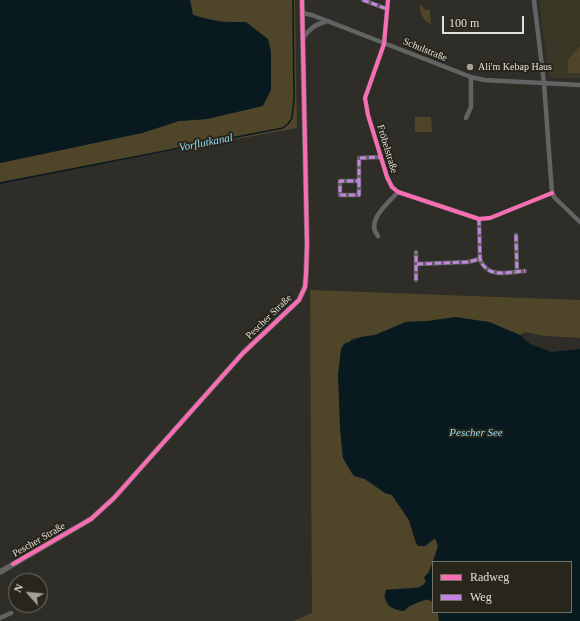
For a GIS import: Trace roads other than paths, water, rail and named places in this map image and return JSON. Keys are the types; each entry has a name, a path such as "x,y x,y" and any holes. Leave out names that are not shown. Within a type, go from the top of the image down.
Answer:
{"street":[{"name":"Pescher Straße","path":"0,572 91,519 114,498 243,353 299,300 305,287 306,275 302,0"},
{"path":"363,0 387,9"},
{"name":"Fröbelstraße","path":"388,0 384,44 365,98 368,115 389,182 398,192"},
{"path":"534,0 544,83 552,193 555,198 580,222"},
{"name":"Schulstraße","path":"302,13 328,21 471,77 484,80 580,85"},
{"path":"303,38 309,29 319,23 328,21"},
{"path":"466,118 471,107 471,77"},
{"name":"Fröbelstraße","path":"359,181 340,181 340,195 359,195 359,181 359,158 381,157"},
{"path":"378,236 373,225 375,219 398,192 479,220 490,218 552,193"},
{"path":"479,220 480,259 482,264 490,272 524,271"},
{"path":"516,235 517,272"},
{"path":"416,252 416,280"},
{"path":"417,264 468,262 480,259"},
{"path":"0,618 11,613"}],"water":[{"path":"0,0 190,0 193,15 220,22 246,22 268,39 271,51 271,90 263,106 207,119 179,121 142,133 0,163"},
{"name":"Pescher See","path":"455,317 489,322 520,335 530,344 552,352 580,349 580,621 439,621 438,613 572,613 572,561 433,561 438,546 435,538 425,546 418,546 409,520 392,495 385,493 365,479 354,476 343,458 340,428 338,374 341,349 344,344 361,337 375,335 406,322 429,321"},
{"path":"432,565 432,602 427,599 409,606 404,611 389,605 385,599 386,590 419,588 426,582 424,577"}],"waterway":[{"name":"Vorflutkanal","path":"0,183 283,128 292,118 294,99 293,0"}],"place":[{"name":"Ali'm Kebap Haus","path":"470,67"}]}
